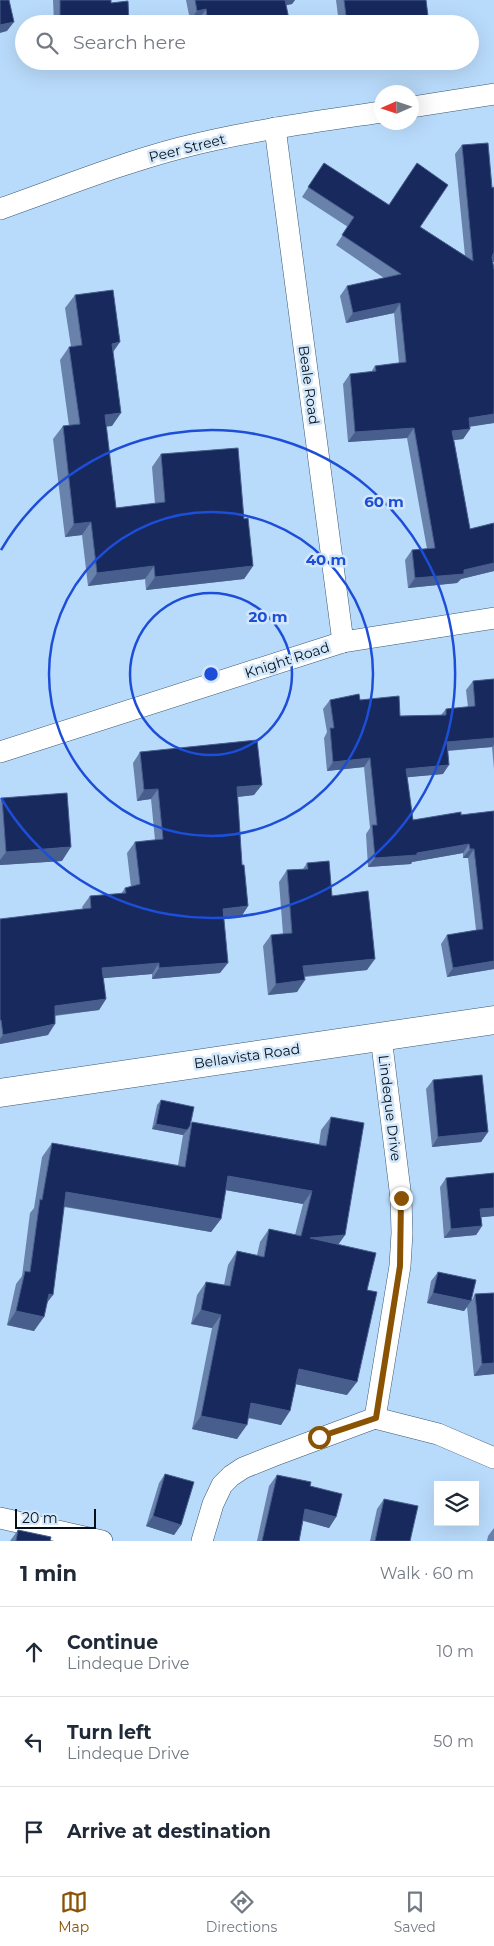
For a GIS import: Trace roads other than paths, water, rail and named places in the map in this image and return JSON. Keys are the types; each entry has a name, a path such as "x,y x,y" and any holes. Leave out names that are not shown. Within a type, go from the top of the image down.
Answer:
{"street":[{"path":"419,106 494,94"},
{"name":"Peer Street","path":"0,209 170,150 275,128 374,113"},
{"name":"Beale Road","path":"275,128 343,642"},
{"name":"Knight Road","path":"0,752 343,642 494,618"},
{"name":"Bellavista Road","path":"0,1093 494,1020"},
{"name":"Lindeque Drive","path":"376,1418 400,1266 402,1234 401,1198 381,1037"},
{"path":"202,1541 213,1504 222,1485 231,1476 243,1468 273,1456 376,1418 438,1434 494,1458"},
{"path":"0,1518 102,1541"}]}
